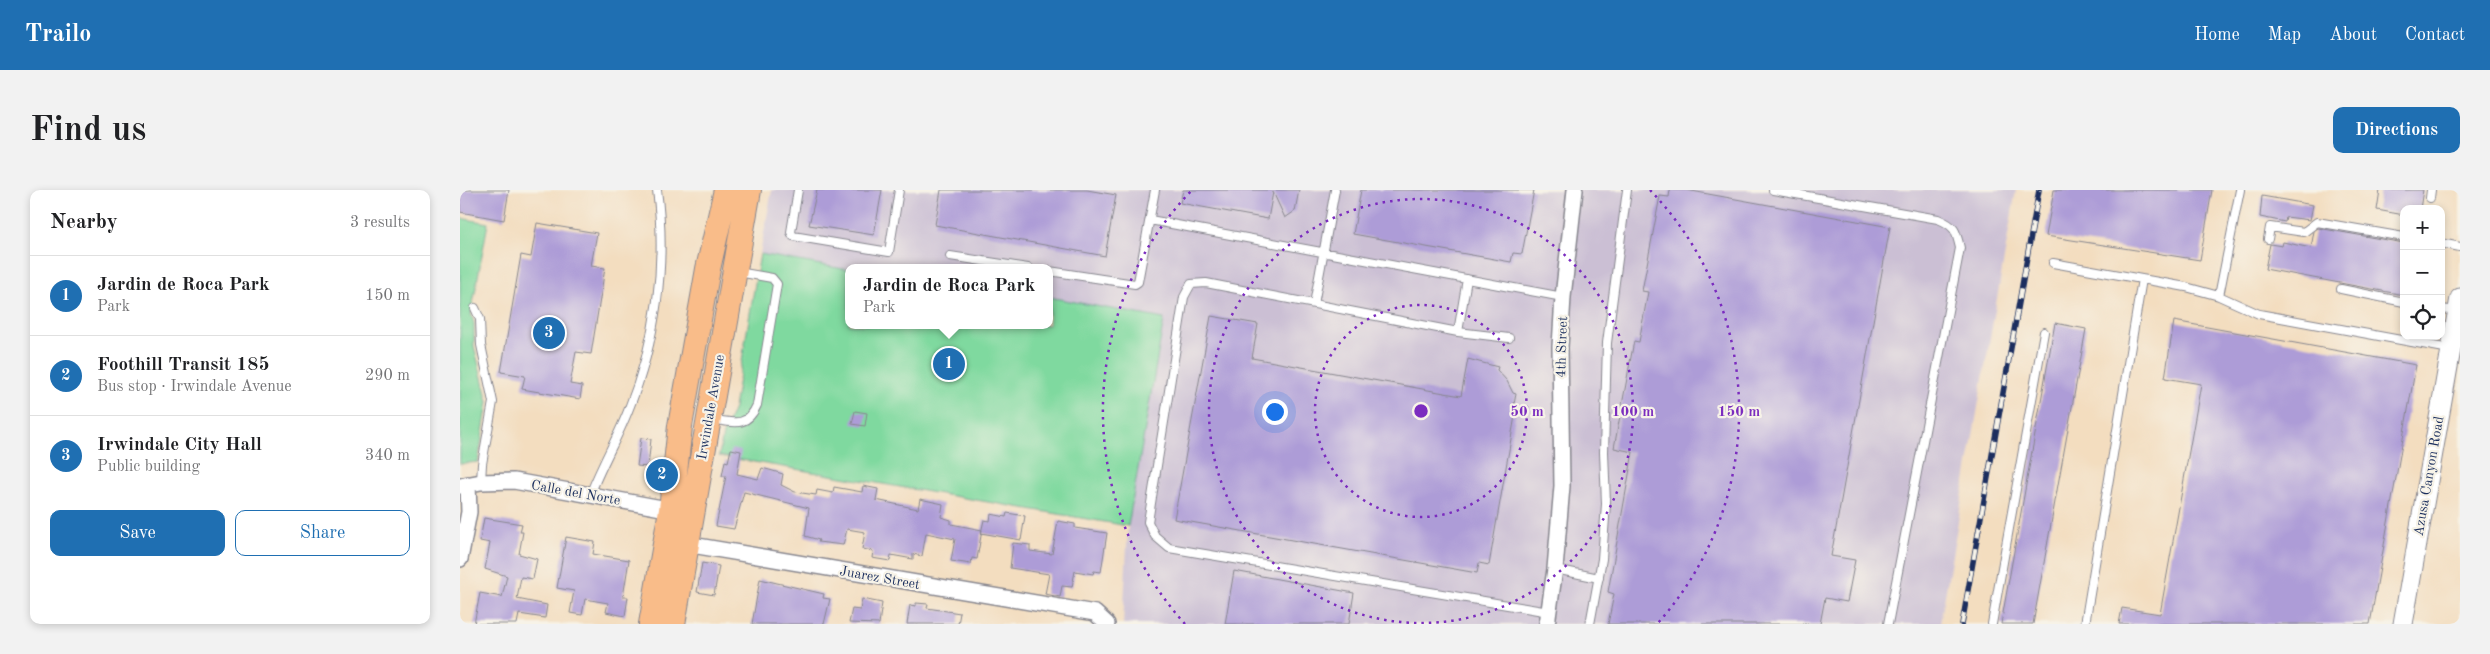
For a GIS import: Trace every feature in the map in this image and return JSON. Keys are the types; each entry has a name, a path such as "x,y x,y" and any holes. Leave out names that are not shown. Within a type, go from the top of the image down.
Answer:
{"main road":[{"name":"Irwindale Avenue","path":"681,512 680,426 708,269 726,190"},
{"name":"Irwindale Avenue","path":"673,624 676,542 681,512 708,418 749,190"},
{"name":"Irwindale Avenue","path":"651,624 676,542"}],"street":[{"name":"4th Street","path":"1548,618 1555,569 1562,486 1560,387 1563,297 1575,190"},
{"name":"Azusa Canyon Road","path":"2403,624 2455,349 2453,306"},
{"name":"Calle del Norte","path":"470,484 514,482 681,512"},
{"path":"460,559 469,512 470,484"},
{"name":"Juarez Street","path":"676,542 1095,613 1107,624"}],"lane":[{"path":"590,495 628,411 644,364 654,323 660,247 657,190"},
{"path":"798,190 790,232 793,236 889,252 900,190"},
{"path":"1053,272 1135,284 1138,282 1155,190"},
{"path":"1314,304 1335,190"},
{"path":"1590,624 1599,578 1606,504 1604,452 1608,343 1627,190"},
{"path":"1773,190 1938,219 1950,224 1957,233 1960,248 1888,624"},
{"path":"2218,296 2240,190"},
{"path":"1150,220 1563,297"},
{"path":"2268,239 2270,227 2304,232 2317,222 2400,235"},
{"path":"2445,244 2460,247"},
{"path":"950,256 1002,264"},
{"path":"2053,263 2218,296 2259,314 2455,349"},
{"path":"708,418 734,423 745,421 752,416 757,405 777,284 772,278 734,271"},
{"path":"1458,332 1467,279"},
{"path":"2085,624 2142,280"},
{"path":"1509,338 1458,332 1206,283 1191,284 1184,297 1148,522 1156,536 1170,548 1548,618"},
{"path":"2341,289 2400,301"},
{"path":"470,484 482,464 493,402 481,345 480,319 475,308"},
{"path":"1992,624 2044,332"},
{"path":"1555,569 1599,578"}],"shaded area":[{"path":"772,190 2016,190 1940,624 1123,624 1128,526 1164,319 1053,298 1053,264 845,264 845,269 760,254"}],"green space":[{"path":"460,218 488,223 471,314 474,323 474,346 488,402 478,462 460,464"},
{"path":"760,254 845,269 845,329 1053,329 1053,298 1164,319 1128,526 719,456 723,434 734,408"}],"building":[{"path":"460,190 509,190 504,220 460,212"},
{"path":"817,190 882,190 874,235 809,225"},
{"path":"941,190 1087,190 1116,195 1105,256 935,225"},
{"path":"1183,190 1299,190 1295,211 1285,218 1273,192 1268,219 1180,203"},
{"path":"1361,190 1534,190 1522,254 1513,253 1511,262 1353,234"},
{"path":"1670,190 1686,190 1890,227 1831,556 1855,560 1847,602 1825,598 1820,624 1608,624 1614,594 1608,592 1633,452 1614,448 1634,341 1639,342 1648,292 1642,291 1660,196 1669,197"},
{"path":"2054,190 2212,190 2200,260 2046,236"},
{"path":"2380,190 2423,190 2421,205 2400,205 2400,214 2377,210"},
{"path":"2262,196 2313,205 2310,220 2286,217 2285,222 2260,217"},
{"path":"537,223 597,233 591,266 605,268 591,354 576,352 570,384 582,386 580,399 522,389 525,376 501,372 521,255 531,257"},
{"path":"2318,228 2400,242 2400,294 2265,269 2270,244 2282,246 2283,242 2311,248 2314,231"},
{"path":"1211,316 1258,324 1252,358 1461,396 1468,359 1498,367 1497,370 1507,381 1513,393 1516,394 1513,409 1516,410 1489,565 1479,563 1477,573 1174,519"},
{"path":"2174,321 2416,365 2370,624 2119,624 2122,608 2160,614 2201,384 2165,378"},
{"path":"2055,323 2086,329 2033,624 2001,624"},
{"path":"855,411 867,413 865,426 852,424"},
{"path":"641,438 651,439 648,467 637,466"},
{"path":"731,449 741,451 737,474 758,479 762,468 783,474 781,485 795,492 816,495 817,490 833,493 834,487 862,492 863,486 878,489 876,500 918,509 920,499 943,504 941,517 951,520 951,524 982,530 977,559 972,558 971,564 951,561 955,539 926,533 922,556 913,554 913,559 891,555 890,561 872,558 873,551 862,549 865,532 847,529 843,545 818,542 819,540 805,536 809,508 744,492 734,529 716,526 726,476 722,476 725,461 728,462"},
{"path":"1007,513 1025,516 1021,540 981,533 984,520 990,521 991,514 1006,517"},
{"path":"484,518 522,524 520,532 523,532 519,554 537,559 533,579 521,577 517,599 547,605 545,618 519,614 517,624 474,624 480,593 502,597 507,576 485,569 490,543 480,541"},
{"path":"1058,521 1075,524 1075,528 1107,533 1101,572 1094,571 1093,574 1075,571 1072,587 1062,586 1060,597 1045,594 1049,574 1010,568 1013,543 1030,545 1030,551 1052,554"},
{"path":"566,537 595,542 593,554 629,560 623,597 628,597 625,616 606,612 608,603 585,599 582,615 570,613 574,591 557,588"},
{"path":"702,563 719,566 714,595 697,592"},
{"path":"1234,571 1354,593 1349,624 1225,624"},
{"path":"760,579 824,594 823,598 830,599 824,624 752,624"},
{"path":"862,599 882,603 879,624 849,623 852,609 860,610"},
{"path":"916,603 928,604 927,608 960,613 958,624 907,624 910,605 916,606"}],"railway":[{"path":"1962,624 2039,190"}],"place":[{"name":"Irwindale City Hall","path":"549,333"},
{"name":"Jardin de Roca Park","path":"949,364"},
{"name":"Foothill Transit 185","path":"662,475"}]}
